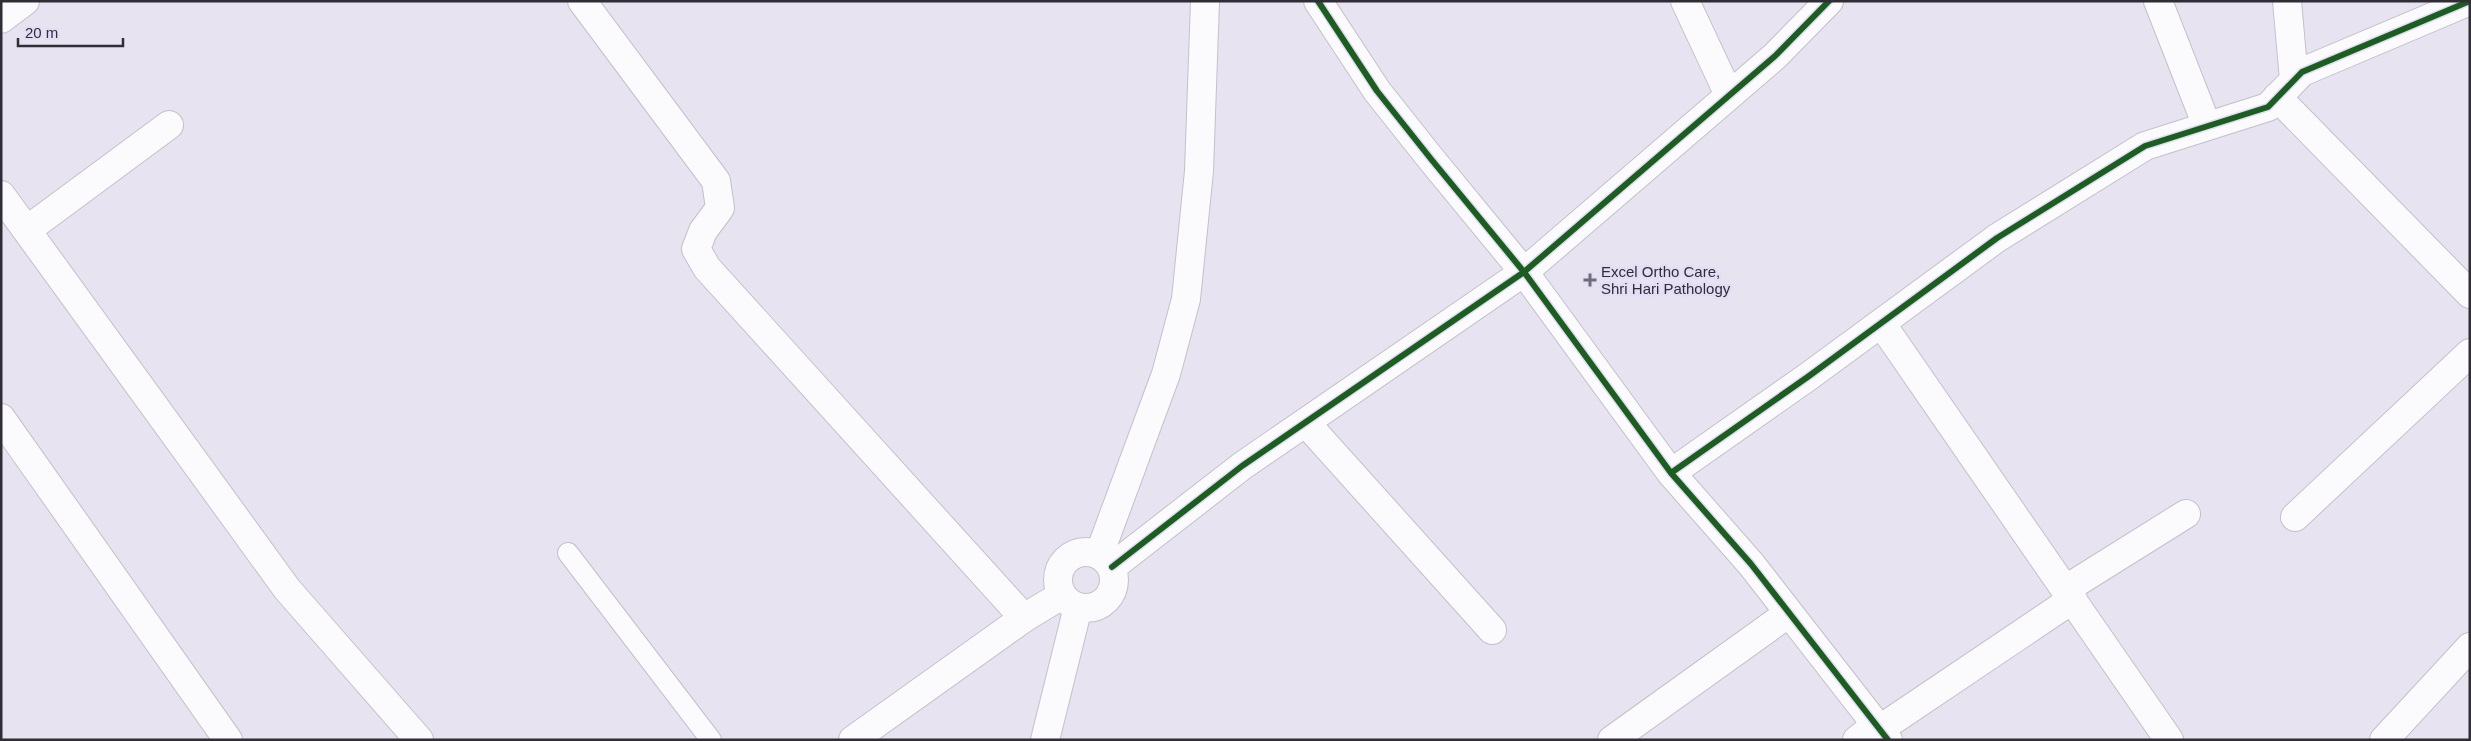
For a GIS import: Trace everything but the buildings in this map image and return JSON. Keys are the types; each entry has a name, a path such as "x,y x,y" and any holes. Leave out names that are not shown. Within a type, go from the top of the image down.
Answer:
{"street":[{"path":"1,19 25,1"},
{"path":"582,1 716,181 720,208 703,231 696,249 707,268 1024,618"},
{"path":"853,740 1024,618 1070,601 1087,608 1097,606 1111,594 1114,586 1106,561 1166,374 1186,298 1199,171 1204,1"},
{"path":"1318,1 1377,91 1430,159 1524,272 1671,473 1751,564 1789,613 1875,733 2186,514"},
{"path":"1685,1 1729,95"},
{"path":"1106,561 1524,272 1775,56 1829,1"},
{"path":"2158,1 2207,126"},
{"path":"2287,1 2285,89 2470,294"},
{"path":"1671,473 1997,238 2145,146 2268,107 2302,72 2470,1"},
{"path":"27,230 169,124"},
{"path":"1,195 287,589 419,740"},
{"path":"1881,323 2070,594 2169,740"},
{"path":"2295,517 2470,353"},
{"path":"1,418 228,740"},
{"path":"1306,423 1492,630"},
{"path":"1046,739 1070,601 1058,577 1066,560 1081,552 1106,561"},
{"path":"1612,740 1789,613"},
{"path":"2384,740 2470,647"}],"lane":[{"path":"568,553 711,740"}],"cycle path":[{"path":"1318,1 1377,91 1524,272 1671,473 1751,564 1888,740"},
{"path":"1112,567 1242,466 1524,272 1775,56 1829,1"},
{"path":"1671,473 1809,376 1997,238 2145,146 2268,107 2302,72 2470,1"}],"place":[{"name":"Excel Ortho Care, Shri Hari Pathology","path":"1590,280"}]}
